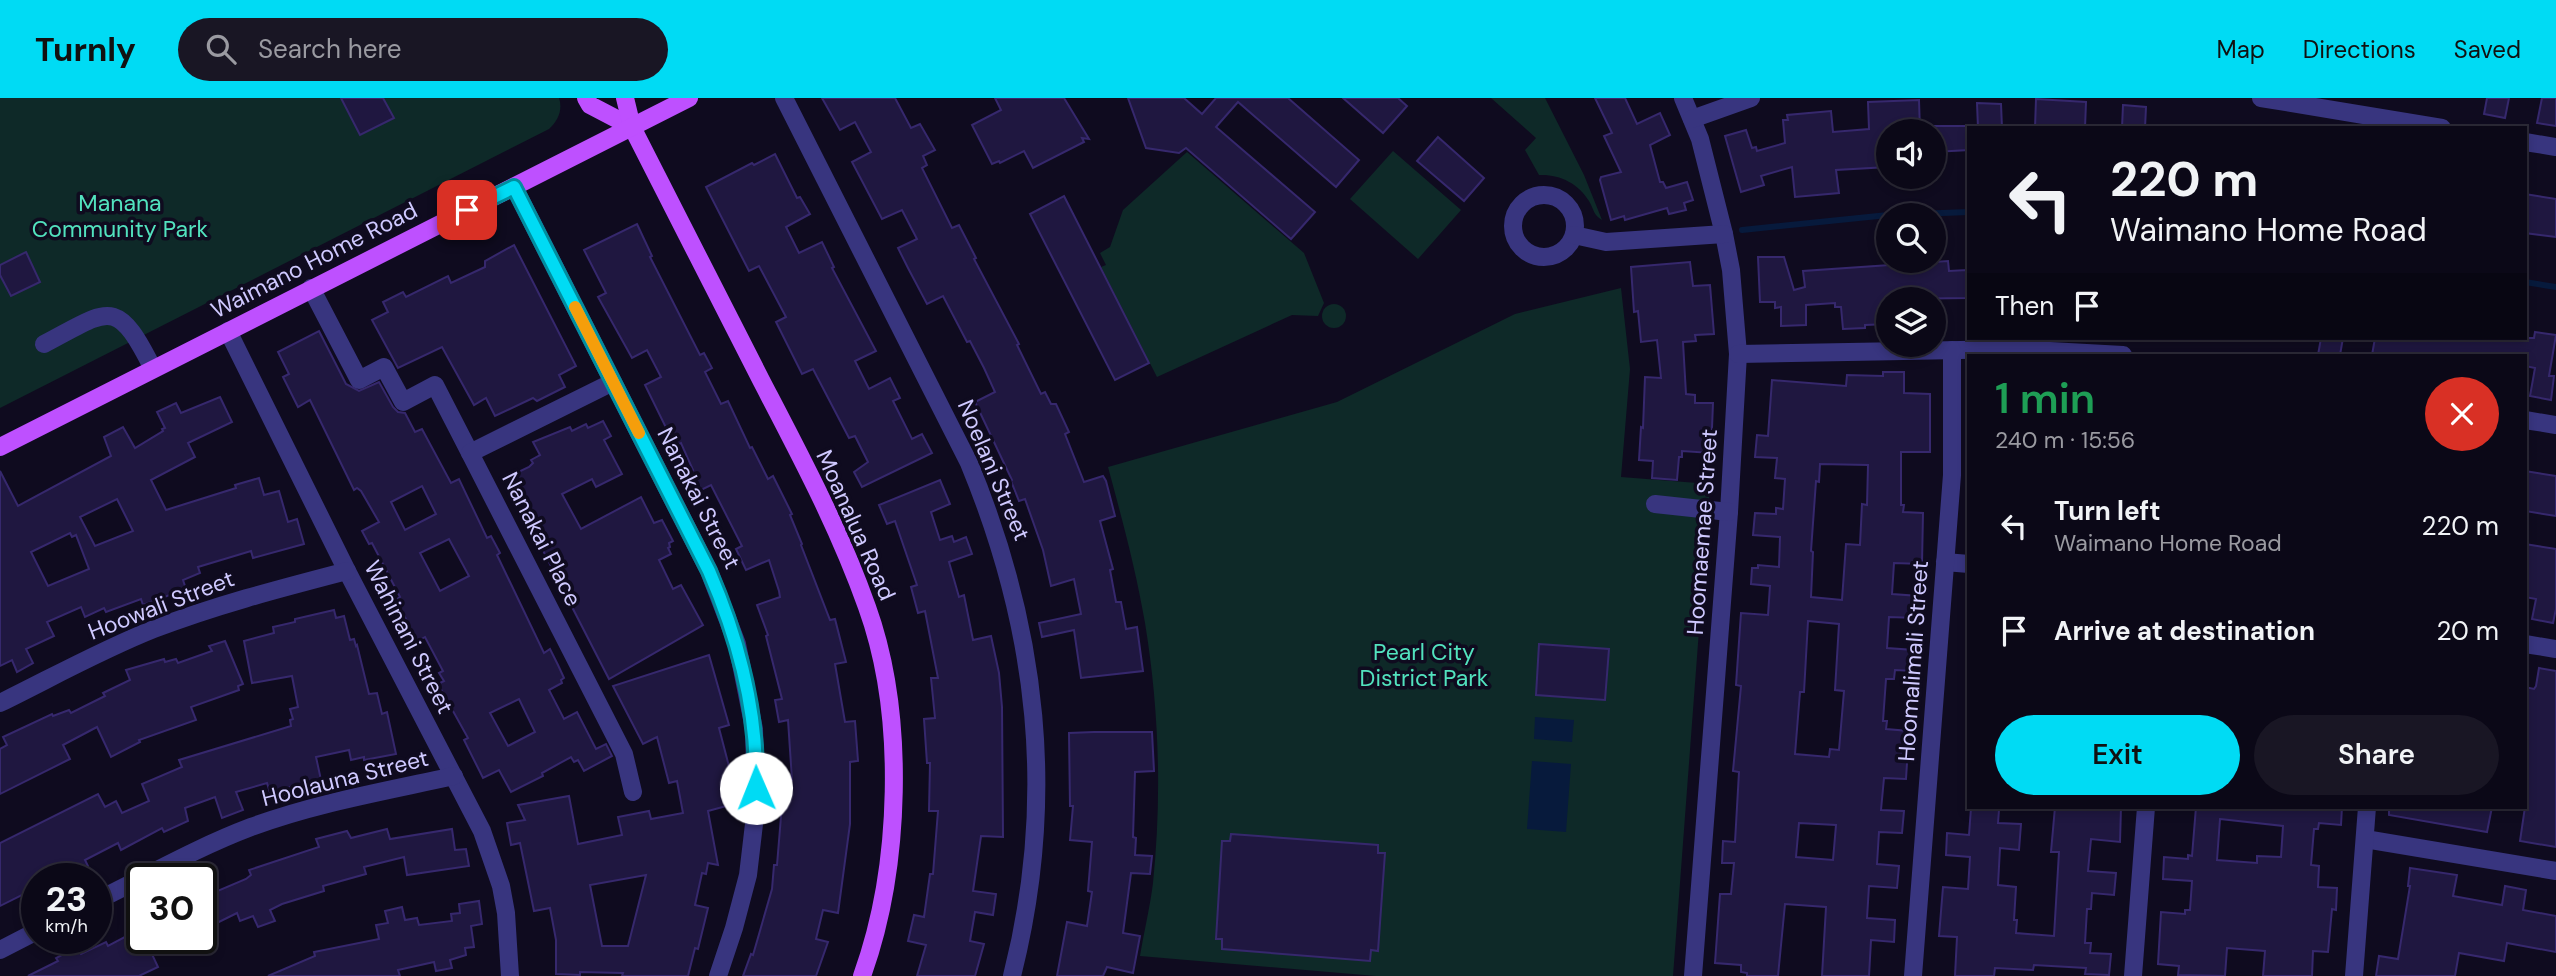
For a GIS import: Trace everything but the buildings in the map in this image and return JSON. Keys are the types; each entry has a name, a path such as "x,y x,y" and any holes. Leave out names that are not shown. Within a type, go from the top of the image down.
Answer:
{"main road":[{"path":"586,98 590,105 632,127"},
{"name":"Moanalua Road","path":"625,98 632,127 834,525 868,608 878,643 890,721 893,804 884,887 862,976"},
{"name":"Waimano Home Road","path":"0,447 689,98"}],"street":[{"name":"Noelani Street","path":"784,98 969,463 992,518 1020,616 1035,720 1037,775 1030,886 1012,976"},
{"name":"Hoomaemae Street","path":"1683,98 1700,139 1724,234 1731,270 1738,354 1729,512 1693,976"},
{"path":"1692,119 1751,98"},
{"path":"2261,98 2429,126"},
{"path":"2527,142 2556,147"},
{"name":"Nanakai Street","path":"514,187 709,571 733,632 748,689 757,770 753,833 741,903 718,976"},
{"path":"1574,235 1606,242 1724,234"},
{"name":"Nanakai Place","path":"312,288 359,380 384,367 403,402 435,385 624,754 633,792"},
{"path":"44,344 92,319 104,315 113,316 123,320 132,329 153,369"},
{"name":"Wahinani Street","path":"228,331 347,571 482,831 501,886 506,913 510,976"},
{"path":"1738,354 2016,349 2105,354"},
{"name":"Hoomalimali Street","path":"1913,976 1952,475 1952,350"},
{"path":"470,453 613,382"},
{"path":"2527,420 2556,425"},
{"path":"1655,505 1729,512"},
{"path":"1945,562 1967,565"},
{"name":"Hoowali Street","path":"0,703 153,629 198,613 347,571"},
{"path":"2527,644 2556,649"},
{"name":"Hoolauna Street","path":"112,893 251,827 308,809 454,776"},
{"path":"2133,976 2146,809"},
{"path":"2354,976 2367,809"},
{"path":"2365,839 2556,871"},
{"path":"0,950 21,939"}],"green space":[{"name":"Manana Community Park","path":"0,98 559,98 560,111 549,129 0,408"},
{"path":"1491,98 1545,98 1584,175 1602,220 1595,214 1585,195 1574,185 1561,178 1539,175 1525,150 1536,138"},
{"path":"1393,151 1461,210 1418,259 1350,199"},
{"path":"1187,152 1304,253 1324,303 1318,316 1292,315 1157,377 1101,267 1106,265 1100,253 1110,247 1123,210"},
{"name":"Pearl City District Park","path":"1621,288 1630,369 1621,477 1710,484 1673,976 1376,976 1140,956 1152,892 1156,850 1156,720 1150,655 1141,603 1108,467 1337,402 1515,314"},
{"path":"1334,304 1342,308 1346,316 1342,324 1334,328 1326,324 1322,316 1326,308"}],"water":[{"path":"1535,717 1574,720 1572,742 1534,739"},
{"path":"1532,761 1571,764 1566,832 1527,829"}],"waterway":[{"path":"1946,213 1967,212"},
{"path":"1742,230 1876,216"},
{"path":"2527,282 2556,287"}],"slow traffic":[{"path":"575,307 639,433"}],"route":[{"path":"467,210 514,187 709,571 725,607 748,689 754,729 756,788"}]}
